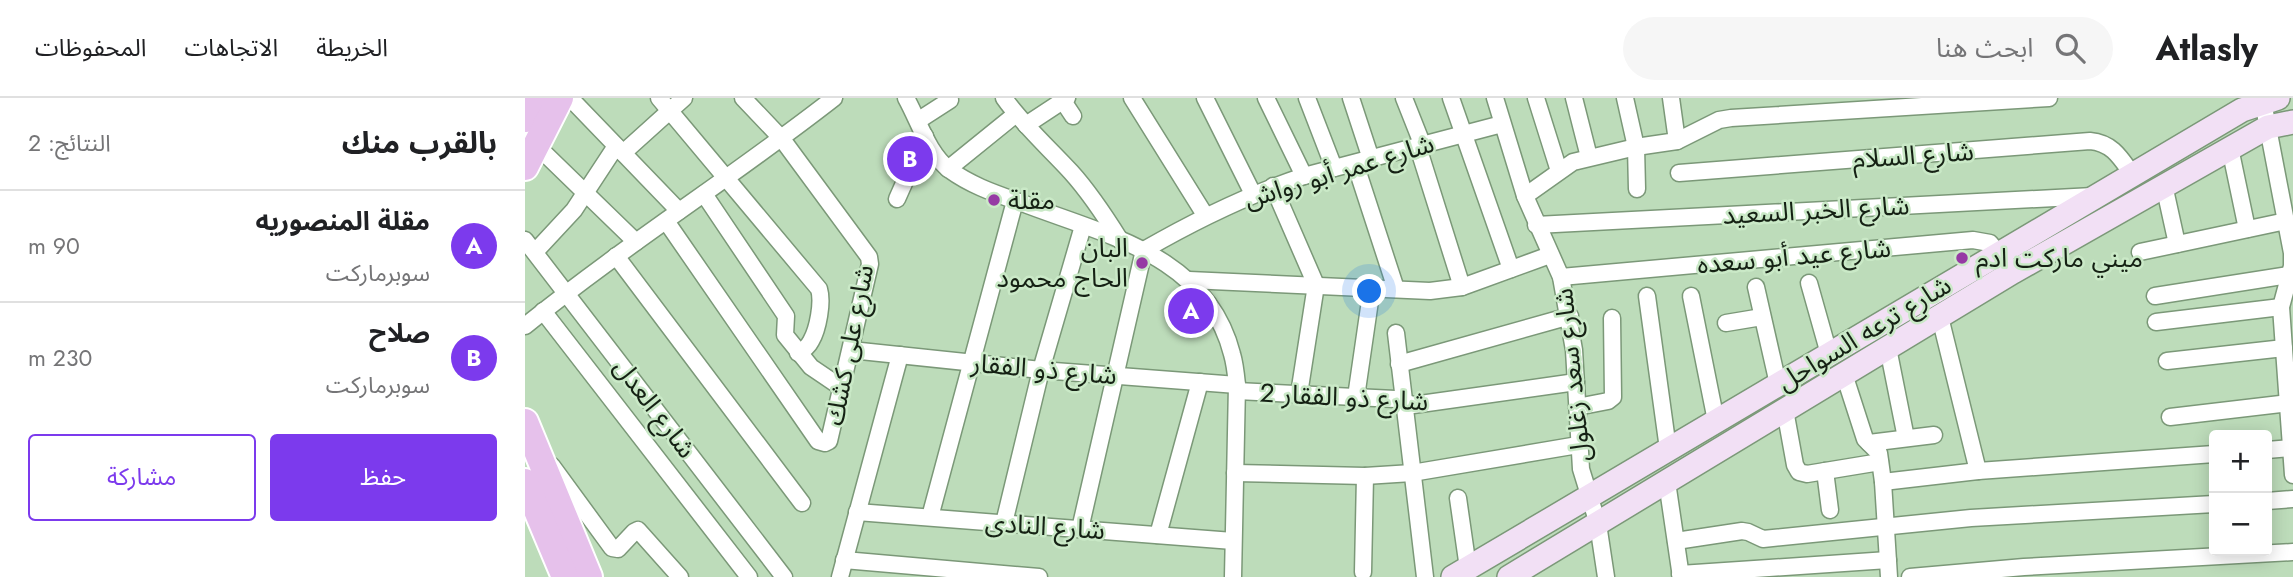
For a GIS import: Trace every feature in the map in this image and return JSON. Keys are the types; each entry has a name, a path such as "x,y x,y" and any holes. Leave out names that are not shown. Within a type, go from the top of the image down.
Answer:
{"main road":[{"path":"525,119 536,98"},
{"path":"530,155 560,98"},
{"name":"شارع ترعه السواحل","path":"1460,572 2132,174 2238,104 2271,100"},
{"name":"شارع ترعه السواحل","path":"1509,577 2013,272 2268,127 2293,122"},
{"path":"529,431 589,577"},
{"path":"525,482 565,577"}],"street":[{"path":"571,98 619,150 673,216"},
{"path":"530,246 561,225 619,150 665,104 684,98"},
{"name":"شارع على كشك","path":"673,216 818,441 825,443 831,438 869,257 782,139 743,98"},
{"path":"525,326 616,256 782,139 834,98"},
{"path":"906,98 938,159 948,169 980,188 1144,250 1168,263 1189,280 1208,302 1223,327 1233,354 1237,388 1233,577"},
{"path":"1004,98 1021,120 1073,174 1120,240"},
{"path":"1132,98 1205,215"},
{"path":"1205,98 1253,194"},
{"path":"1266,98 1304,176"},
{"path":"1307,98 1334,168"},
{"path":"1351,98 1363,161 1396,289"},
{"path":"1404,98 1462,287"},
{"path":"1451,98 1511,269"},
{"name":"شارع سعد زغلول","path":"1495,98 1524,196 1561,276 1570,316 1581,469 1598,524 1606,577"},
{"path":"1537,98 1559,171"},
{"path":"1574,98 1589,157"},
{"path":"1625,98 1636,146 1637,189"},
{"path":"1671,98 1677,141"},
{"path":"1524,196 1573,162 1636,146 1677,141 1719,120 2049,98"},
{"path":"948,169 1021,120 1065,99 1073,116"},
{"path":"919,120 950,100"},
{"path":"2271,100 2268,127 2288,202 2286,221 2293,253 2285,303 2293,475"},
{"path":"665,104 820,291 813,335 806,348 798,353"},
{"name":"شارع عمر أبو رواش","path":"1144,250 1205,215 1304,176 1502,124"},
{"path":"897,199 925,136"},
{"name":"شارع السلام","path":"1679,173 2089,141 2110,146 2132,174"},
{"path":"2230,148 2247,229"},
{"path":"530,155 586,193 636,242"},
{"path":"2164,185 2177,244"},
{"path":"1273,187 1316,285 1299,394"},
{"path":"704,194 786,316 785,335 818,373 842,388"},
{"name":"شارع الخبر السعيد","path":"1536,225 2095,196"},
{"path":"930,517 1015,201"},
{"path":"2140,252 2286,221"},
{"path":"1004,523 1041,370 1083,226"},
{"name":"شارع عيد أبو سعده","path":"1561,276 1973,240 1990,243 2000,253"},
{"name":"شارع العدل","path":"530,246 784,577"},
{"path":"1080,529 1144,250"},
{"path":"2000,253 2013,272"},
{"path":"1189,280 1430,291 1462,287 1550,255"},
{"path":"616,256 802,503"},
{"path":"2155,296 2289,275"},
{"path":"1809,283 1829,354"},
{"path":"1356,397 1372,287"},
{"path":"1756,287 1778,384"},
{"path":"1647,296 1668,449"},
{"path":"1691,296 1716,421"},
{"path":"2156,322 2285,303"},
{"path":"543,311 749,577"},
{"path":"1399,365 1570,316"},
{"path":"1726,323 1762,317"},
{"path":"1940,317 1978,471"},
{"path":"1577,407 1608,401 1613,397 1612,318"},
{"path":"1396,333 1426,577"},
{"path":"2167,361 2287,338"},
{"path":"1888,348 1906,438"},
{"name":"شارع ذو الفقار","path":"851,350 1041,370 1200,382 1237,388"},
{"path":"839,577 900,355"},
{"path":"1844,374 1863,434 1878,450 1881,462 1889,577"},
{"path":"1158,535 1200,382"},
{"name":"شارع ذو الفقار 2","path":"1237,388 1403,401 1413,405 1576,382"},
{"path":"1785,410 1795,465 1799,472 1807,474 1881,462"},
{"path":"2171,416 2291,413"},
{"path":"529,431 612,548 618,549 638,530 680,577"},
{"path":"1869,443 1934,435"},
{"path":"1235,473 1365,476 1412,473 1579,445"},
{"path":"2272,450 2292,448"},
{"path":"1883,482 1978,471 2209,454"},
{"path":"1825,471 1830,510"},
{"path":"1363,572 1365,476"},
{"path":"1667,482 1681,575 1888,560"},
{"path":"1458,498 1460,572"},
{"path":"2272,500 2293,499"},
{"path":"1676,541 1742,531 1748,531 1763,539 1886,525 2209,504"},
{"name":"شارع النادى","path":"857,512 1233,541"},
{"path":"1910,577 2024,567 2293,552"},
{"path":"844,560 909,571 1039,577"}],"place":[{"name":"صلاح","path":"910,159"},
{"name":"مقلة","path":"994,200"},
{"name":"ميني ماركت ادم","path":"1962,258"},
{"name":"البان الحاج محمود","path":"1142,263"},
{"name":"مقلة المنصوريه","path":"1191,311"}]}
